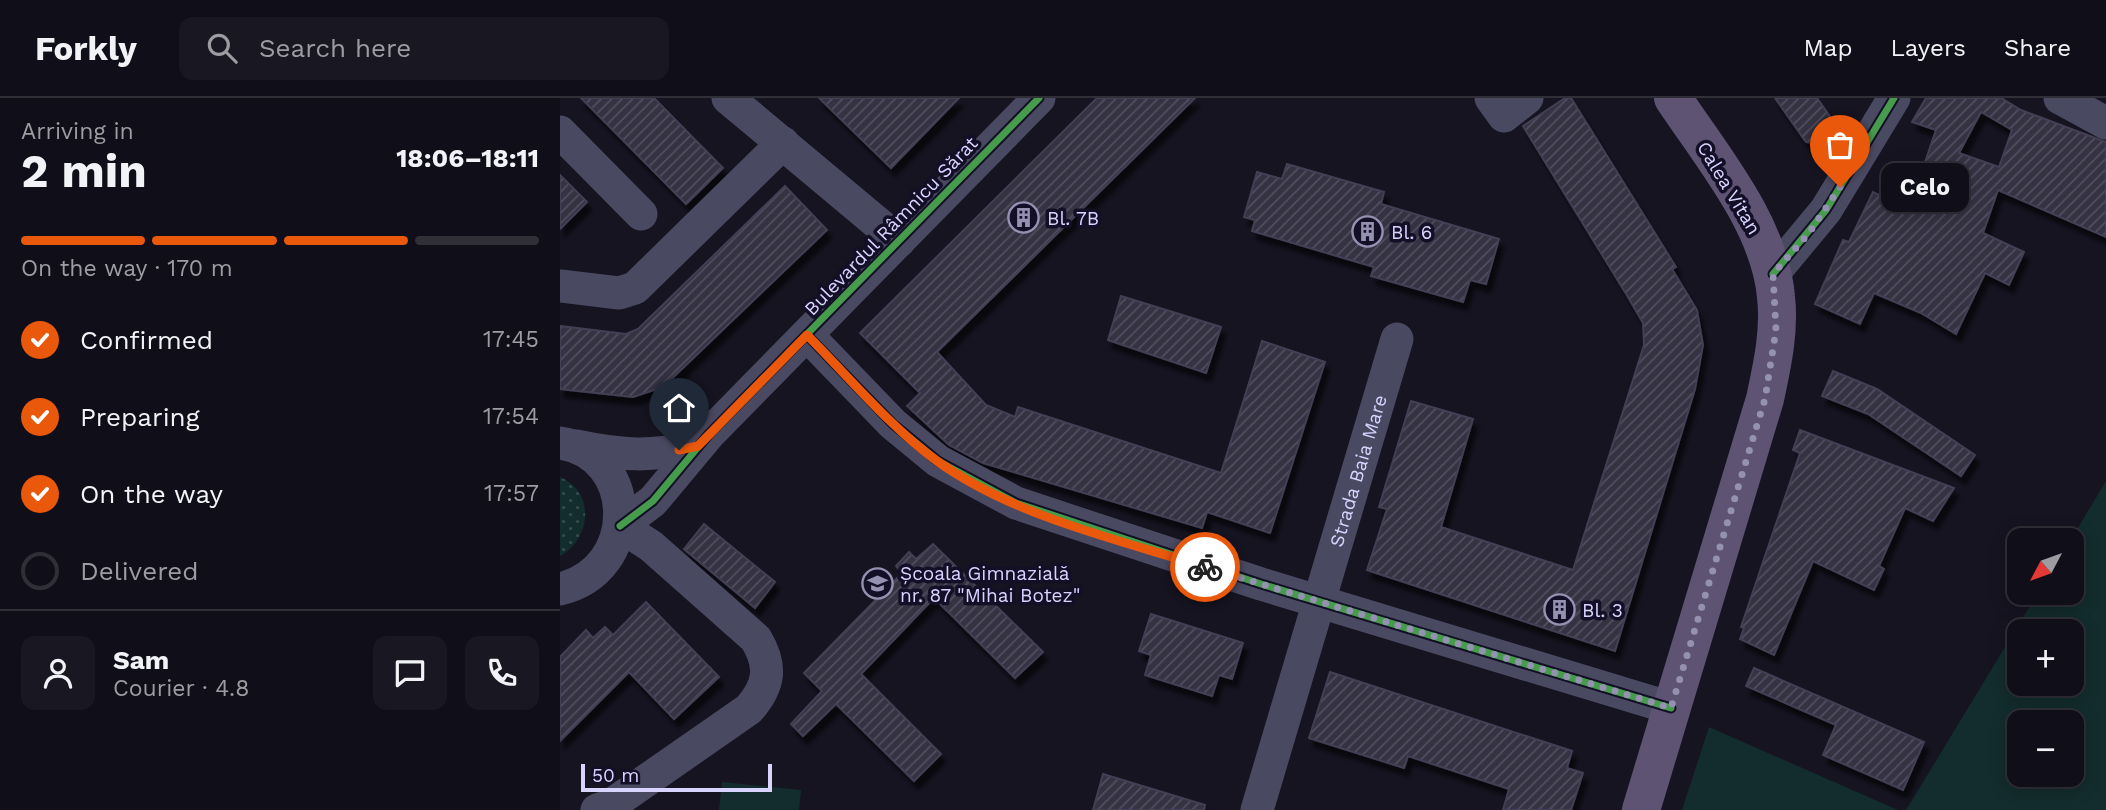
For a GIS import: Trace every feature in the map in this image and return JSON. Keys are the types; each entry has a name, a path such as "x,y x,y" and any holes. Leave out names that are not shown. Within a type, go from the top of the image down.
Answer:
{"main road":[{"name":"Calea Vitan","path":"1641,810 1765,399 1776,330 1773,274 1748,216 1673,98"}],"street":[{"path":"728,98 899,241"},
{"name":"Bulevardul Râmnicu Sărat","path":"620,526 653,501 698,446 1039,98"},
{"path":"1491,98 1504,116 1527,98"},
{"path":"1773,274 1826,210 1894,98"},
{"path":"2060,98 2106,123"},
{"path":"560,132 641,214"},
{"path":"560,286 619,293 635,288 783,143"},
{"path":"807,335 894,424 938,461 979,486 1070,523 1320,603 1671,708"},
{"name":"Strada Baia Mare","path":"1257,810 1397,339"},
{"path":"563,443 640,456 661,455 698,446"},
{"path":"563,443 586,453 602,467 613,485 619,505 620,526 614,548 601,566 565,593"},
{"path":"597,810 611,804 749,709 765,688 768,671 766,656 756,639 651,546 620,526"}],"green space":[{"path":"560,477 580,493 585,516 578,539 560,556"},
{"path":"2106,481 2106,810 1906,810 2007,644 2007,696 2084,696 2084,619 2022,619 2030,606 2084,606 2084,528 2078,528"},
{"path":"1709,727 1898,810 1682,810"},
{"path":"722,782 801,790 799,810 719,810"}],"building":[{"path":"581,98 654,98 723,168 686,204"},
{"path":"819,98 959,98 891,168"},
{"path":"1097,98 1195,98 937,352 986,405 1015,417 1018,407 1221,473 1262,341 1325,362 1270,533 1207,512 1202,528 983,463 949,445 907,406 920,393 860,333"},
{"path":"1565,98 1571,98 1676,267 1672,269 1697,310 1703,345 1695,389 1615,651 1367,570 1387,509 1379,507 1411,401 1473,419 1441,527 1573,570 1644,345 1643,323 1523,126"},
{"path":"1775,98 1817,98 1841,132 1826,144 1806,142"},
{"path":"1926,98 2001,98 2021,110 2106,142 2106,237 1998,190 1983,233 2024,252 2009,285 1985,273 1956,334 1921,313 1874,293 1860,324 1815,304 1843,240 1849,242 1873,192 1909,209 1936,130 1912,122","holes":["1981,112 2012,130 1999,167 1959,153"]},
{"name":"Bl. 6","path":"1287,164 1384,192 1381,204 1499,239 1486,284 1470,280 1463,302 1371,276 1374,267 1252,231 1255,220 1244,217 1257,172 1282,179"},
{"path":"560,175 587,202 560,229"},
{"path":"785,186 827,230 663,387 633,397 560,389 560,326 626,334 638,329"},
{"path":"1121,296 1221,327 1206,373 1108,340"},
{"path":"1833,371 1877,389 1975,455 1961,476 1868,414 1822,396"},
{"path":"1800,430 1954,488 1933,521 1905,508 1879,566 1884,569 1874,590 1813,561 1774,655 1740,639 1744,628 1741,627 1800,453 1793,450"},
{"path":"704,524 775,582 755,608 684,549"},
{"path":"933,544 1043,652 1015,678 934,598 861,674 941,754 914,781 836,704 803,736 791,724 822,691 804,673 902,573 896,566 909,552 916,559"},
{"path":"646,602 719,677 674,719 629,672 560,741 560,657 586,630 593,638 605,627 613,635"},
{"path":"1151,614 1243,643 1232,679 1219,675 1212,696 1145,675 1151,655 1139,651"},
{"path":"1754,668 1924,742 1903,790 1823,755 1836,725 1746,686"},
{"path":"1330,672 1572,751 1567,768 1583,773 1571,810 1503,810 1509,789 1408,756 1404,768 1309,738"},
{"path":"1103,774 1205,805 1204,810 1093,810"}],"cycle path":[{"path":"620,526 653,501 709,434 1039,98"},
{"path":"1773,274 1826,210 1894,98"},
{"path":"807,335 893,424 938,461 1016,503 1261,584 1671,708"}],"way so far":[{"path":"1205,567 1671,708 1765,399 1772,369 1776,330 1773,274 1809,233 1840,187"}],"place":[{"name":"Celo","path":"1840,187"},
{"name":"Bl. 7B","path":"1024,218"},
{"name":"Bl. 6","path":"1368,232"},
{"name":"Școala Gimnazială nr. 87 \"Mihai Botez\"","path":"877,584"},
{"name":"Bl. 3","path":"1559,610"}],"route":[{"path":"679,450 698,446 807,335 894,424 938,461 979,486 1070,523 1205,567"}]}
